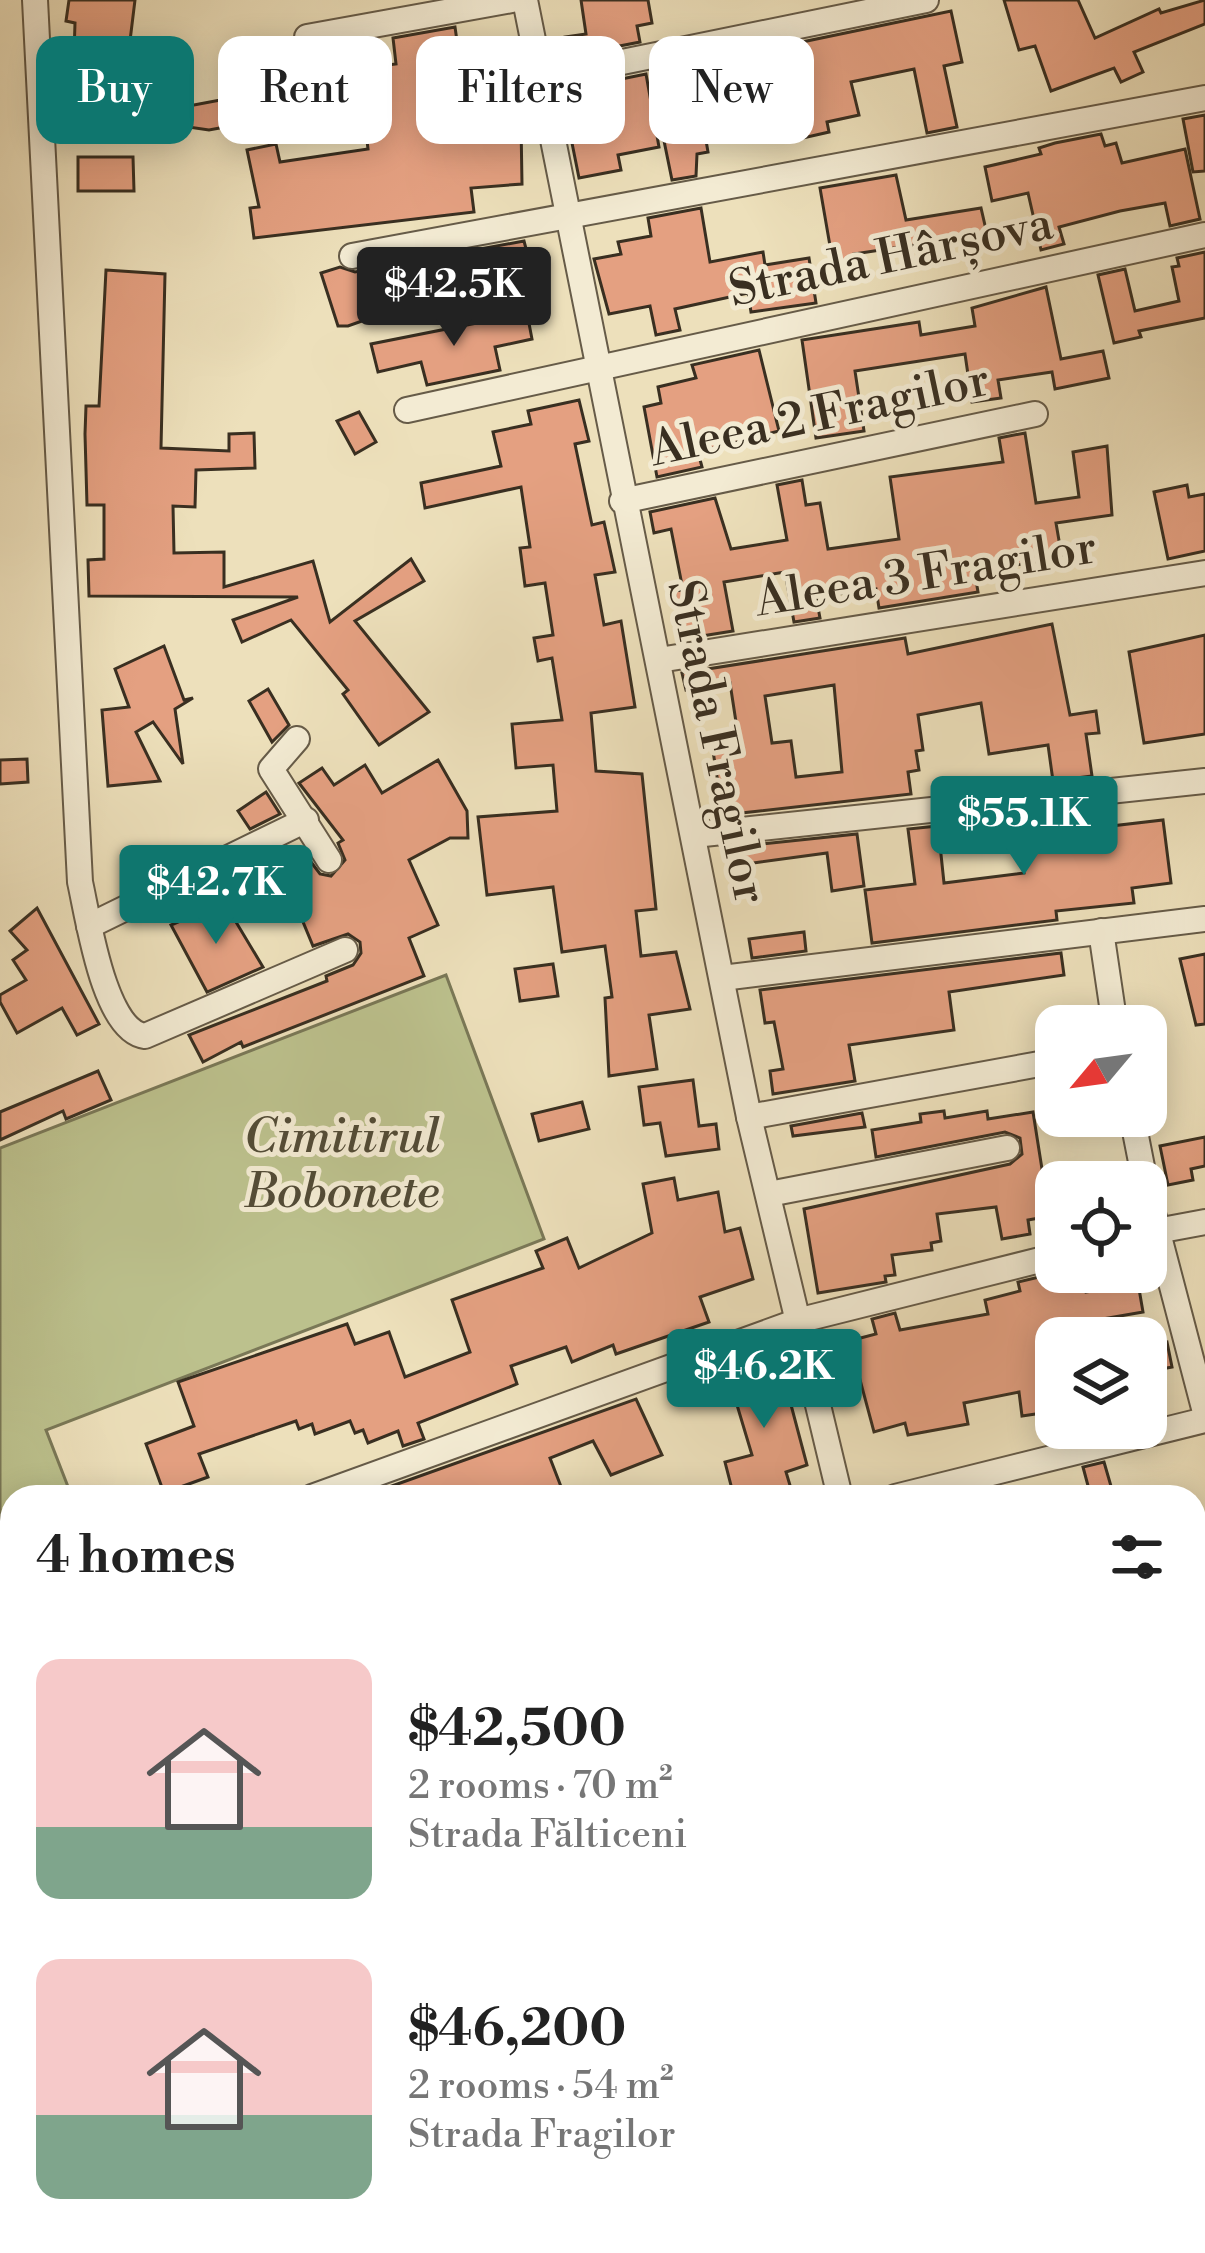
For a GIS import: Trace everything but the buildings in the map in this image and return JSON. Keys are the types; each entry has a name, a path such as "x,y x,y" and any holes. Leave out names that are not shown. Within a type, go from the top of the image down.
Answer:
{"street":[{"path":"34,0 80,882 109,996 137,1036 345,950"},
{"path":"313,36 512,0"},
{"name":"Strada Fragilor","path":"525,0 531,36"},
{"path":"625,61 926,0"},
{"path":"352,256 1205,98"},
{"name":"Strada Fragilor","path":"551,144 749,1118 837,1485"},
{"name":"Strada Hârșova","path":"407,410 1205,235"},
{"name":"Aleea 2 Fragilor","path":"622,501 1035,414"},
{"name":"Aleea 3 Fragilor","path":"659,660 1205,573"},
{"path":"297,739 271,769 328,860"},
{"path":"694,835 1205,781"},
{"path":"89,926 306,820"},
{"path":"722,978 1205,920"},
{"path":"1101,931 1112,1005"},
{"path":"749,1118 1035,1065"},
{"path":"769,1194 1007,1148"},
{"path":"1167,1229 1205,1222"},
{"path":"345,1485 801,1320 1035,1261"},
{"path":"941,1485 1205,1416 1167,1289"}],"green space":[{"name":"Cimitirul Bobonete","path":"446,975 544,1239 46,1430 67,1485 0,1485 0,1148"}]}
